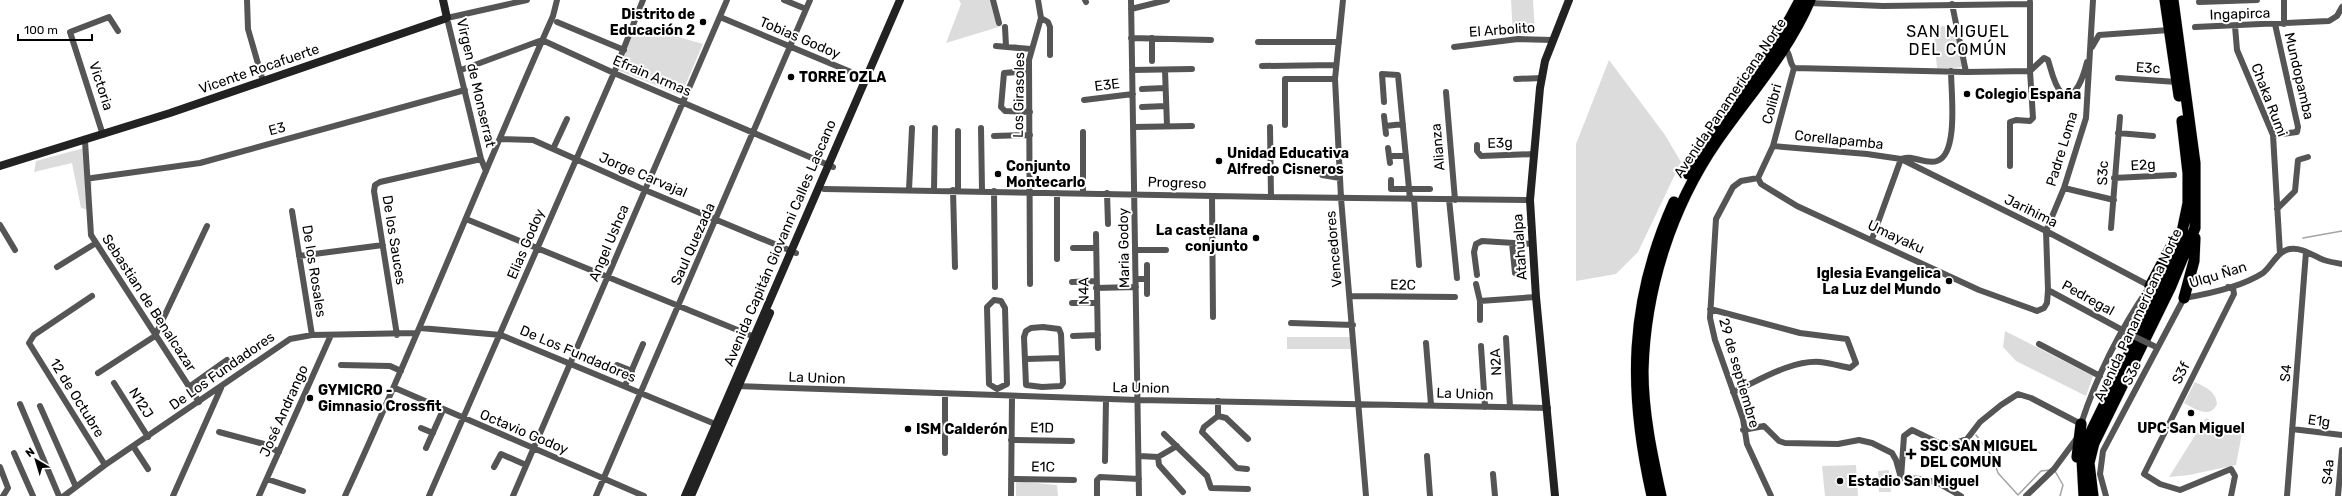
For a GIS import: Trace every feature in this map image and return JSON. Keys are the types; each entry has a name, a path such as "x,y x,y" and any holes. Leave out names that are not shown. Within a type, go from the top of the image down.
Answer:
{"highway":[{"name":"Avenida Panamericana Norte","path":"2084,496 2081,472 2084,450 2094,424 2177,256 2182,224 2188,203 2188,173 2165,0"},
{"name":"Avenida Panamericana Norte","path":"2093,496 2089,470 2093,448 2171,286 2195,228 2195,163 2173,0"},
{"name":"Avenida Panamericana Norte","path":"1661,496 1648,431 1643,372 1650,298 1663,250 1681,203 1697,173 1784,48 1806,1"},
{"name":"Avenida Panamericana Norte","path":"1652,496 1643,456 1635,384 1637,338 1642,296 1651,259 1671,209 1695,160 1806,1"},
{"path":"2150,286 2171,250 2182,224"},
{"path":"2184,298 2194,261 2195,228"},
{"path":"2081,424 2078,437 2077,456 2081,472"}],"street":[{"path":"247,0 248,29 263,81"},
{"name":"Virgen de Monserrat","path":"443,0 461,70 480,159 486,171"},
{"name":"Vicente Rocafuerte","path":"0,166 85,141 447,18 527,0"},
{"path":"346,496 395,388 416,334 420,328 553,16 557,0"},
{"name":"Elias Godoy","path":"429,496 501,334 575,159 624,50 643,0"},
{"name":"Angel Ushca","path":"513,496 569,363 728,0"},
{"path":"784,0 806,9"},
{"name":"Saul Quezada","path":"596,496 640,392 717,219 810,0"},
{"path":"691,496 719,425 794,251 824,188 830,166 903,0"},
{"path":"993,0 999,24"},
{"name":"Los Girasoles","path":"1030,284 1029,71 1031,49 1041,18 1038,0"},
{"name":"Maria Godoy","path":"1131,0 1139,496"},
{"path":"1131,9 1164,0"},
{"name":"Vencedores","path":"1343,0 1335,79 1341,198 1360,404 1366,496"},
{"name":"Atahualpa","path":"1555,496 1548,408 1536,297 1530,200 1542,78 1546,56 1569,0"},
{"name":"Padre Loma","path":"2046,231 2064,188 2086,118 2090,78 2089,53 2093,0"},
{"path":"2199,2 2257,0"},
{"path":"2284,0 2284,24"},
{"path":"1806,1 1883,6 1941,2 1952,4 2030,2 2030,71 2033,118 2030,121 2016,120 2010,122 2010,166"},
{"path":"1952,4 1966,72"},
{"name":"Ingapirca","path":"2195,27 2284,24 2334,19 2342,7"},
{"name":"Victoria","path":"103,135 70,34 72,31 107,17 111,18 118,31"},
{"name":"Tobias Godoy","path":"720,17 868,79"},
{"path":"1041,18 1048,22 1050,26 1050,55"},
{"path":"557,22 624,50"},
{"name":"Mundopamba","path":"2273,135 2297,132 2298,127 2275,24"},
{"name":"Chaka Rumi","path":"2235,26 2237,50 2273,135 2280,254"},
{"path":"1005,27 1006,46"},
{"path":"1784,48 1790,53 1791,64 1794,68 1966,72 2030,71 2040,59 2048,60 2058,87 2062,93 2068,94 2075,92 2079,87 2089,53 2099,35 2169,30"},
{"path":"1131,38 1211,40"},
{"path":"1152,38 1152,61"},
{"name":"El Arbolito","path":"1454,47 1518,39 1553,40"},
{"path":"461,70 542,40"},
{"name":"Efrain Armas","path":"542,40 614,73 830,166"},
{"path":"1258,42 1339,42"},
{"path":"996,46 1031,49"},
{"path":"1262,66 1336,65"},
{"name":"Colibri","path":"1773,146 1794,68"},
{"path":"1132,70 1192,69"},
{"path":"1165,70 1167,126"},
{"path":"1029,71 1004,73 1001,107 1005,111 1030,112"},
{"path":"1872,239 1901,159 1910,158 1928,162 1938,161 1946,156 1952,142 1951,71"},
{"path":"1384,102 1382,74 1398,75 1409,188 1412,199 1419,265"},
{"path":"1516,78 1542,78"},
{"name":"E3c","path":"2118,78 2177,82"},
{"path":"1285,125 1285,79 1335,79"},
{"path":"1142,90 1165,88"},
{"name":"E3","path":"92,178 200,163 465,90"},
{"name":"Alianza","path":"1446,92 1457,278"},
{"name":"E3E","path":"1084,100 1132,94"},
{"path":"1142,107 1166,106"},
{"path":"1384,116 1386,134"},
{"name":"S3c","path":"2110,228 2114,200 2114,178 2120,117"},
{"path":"553,149 567,119"},
{"path":"1386,126 1403,124"},
{"path":"1133,126 1192,126"},
{"path":"1270,127 1271,198"},
{"path":"909,190 912,128"},
{"path":"934,190 935,128"},
{"path":"981,128 982,190"},
{"path":"955,267 955,190 958,131"},
{"path":"1082,132 1083,193"},
{"path":"2118,133 2153,136"},
{"path":"994,136 1030,136"},
{"name":"Jorge Carvajal","path":"500,139 526,139 553,149 645,190 794,251"},
{"name":"Sebastian de Benalcazar","path":"85,141 91,235 189,387 202,401 212,408"},
{"name":"E3g","path":"1477,145 1477,151 1481,156 1534,154"},
{"path":"1758,178 1773,146"},
{"name":"Corellapamba","path":"1773,146 1867,154 1901,159"},
{"path":"1388,148 1390,164"},
{"path":"1389,156 1406,156"},
{"path":"2277,209 2295,191 2298,160 2308,157"},
{"name":"De los Sauces","path":"397,335 374,190 377,183 480,159"},
{"name":"Jarihima","path":"1901,159 2046,231 2150,286"},
{"name":"Avenida Capitán Giovanni Calles Lascano","path":"794,251 830,166"},
{"path":"1320,169 1322,176 1340,178"},
{"name":"E2g","path":"2114,178 2174,175"},
{"name":"Umayaku","path":"1758,178 1761,184 1797,206 1872,239 1979,290 2038,312 2047,304 2046,231"},
{"name":"29 de septiembre","path":"1758,178 1741,181 1733,187 1716,219 1710,309 1715,340 1743,419 1747,444 1771,496"},
{"path":"1391,180 1391,189 1430,189"},
{"name":"Progreso","path":"824,188 994,190 1271,198 1530,200"},
{"path":"2064,188 2114,200"},
{"path":"994,190 995,287"},
{"path":"1057,193 1057,259"},
{"path":"1107,193 1108,224"},
{"path":"1212,196 1213,317"},
{"name":"De los Rosales","path":"292,210 312,335"},
{"path":"466,219 757,337"},
{"path":"0,225 15,250"},
{"path":"98,373 155,336 207,226"},
{"name":"N4A","path":"1096,234 1096,303 1098,348"},
{"path":"1477,274 1474,252 1476,244 1482,241 1532,244"},
{"path":"57,267 96,243"},
{"path":"1512,243 1515,273"},
{"path":"299,256 383,245"},
{"path":"1073,248 1096,248"},
{"path":"2280,254 2288,249 2306,252 2325,260 2342,264"},
{"path":"1136,250 1166,250"},
{"name":"S4","path":"2287,496 2301,341 2306,252"},
{"name":"Ulqu Ñan","path":"2184,298 2205,294 2252,279 2264,272 2280,254"},
{"path":"1147,265 1147,294"},
{"path":"1136,279 1147,279"},
{"path":"1072,282 1136,287"},
{"path":"1476,284 1480,301 1480,320"},
{"path":"1901,478 1904,436 1908,431 1912,430 1945,446 1967,439 1980,422 2001,405 2018,394 2031,398 2081,424 2100,376 2123,331 2150,286"},
{"name":"S3f","path":"2228,286 2235,290 2232,300 2144,474 2160,484 2180,490 2231,469 2235,476 2231,496"},
{"name":"Pedregal","path":"2048,290 2123,331 2156,347"},
{"name":"12 de Octubre","path":"92,296 34,335 29,343 105,465"},
{"name":"E2C","path":"1350,296 1455,297"},
{"path":"1480,301 1536,297"},
{"name":"S3e","path":"2106,496 2100,474 2101,458 2156,347 2184,298"},
{"path":"998,300 1005,308 1007,384 997,393 989,384 986,315 988,304 998,300"},
{"path":"1072,303 1096,303"},
{"path":"1710,309 1800,333 1847,339 1851,345 1856,363 1850,368 1818,362 1787,368 1733,392"},
{"path":"1291,323 1353,325"},
{"path":"1043,327 1058,329 1061,334 1062,385 1042,387 1026,385 1026,359 1026,332 1031,328 1043,327"},
{"name":"De Los Fundadores","path":"420,328 501,334 719,425"},
{"name":"De Los Fundadores","path":"64,496 105,465 202,401 285,342 312,335 416,334"},
{"name":"José Andrango","path":"260,496 331,335"},
{"path":"1073,336 1098,335"},
{"name":"N2A","path":"1506,338 1510,407"},
{"path":"626,386 644,344"},
{"path":"1426,344 1431,405"},
{"path":"2039,344 2100,376"},
{"path":"1481,346 1485,407"},
{"path":"1026,359 1061,358"},
{"path":"189,387 227,360"},
{"path":"341,365 390,366 401,371"},
{"path":"617,365 632,371"},
{"name":"N12J","path":"114,383 148,437"},
{"path":"173,496 222,386"},
{"name":"La Union","path":"736,386 945,394 997,393 1012,397 1548,408"},
{"path":"1041,397 1042,387"},
{"name":"Octavio Godoy","path":"395,388 644,496"},
{"path":"945,394 945,453"},
{"path":"1011,496 1012,397"},
{"path":"1105,461 1106,399"},
{"path":"1218,401 1218,416"},
{"path":"20,404 59,496"},
{"path":"40,406 76,487"},
{"path":"426,448 443,410"},
{"path":"1218,416 1226,418 1248,439"},
{"path":"1218,416 1204,427 1202,432 1237,468 1247,469"},
{"path":"685,496 719,425"},
{"path":"1744,430 1764,426 1785,444 1838,444 1859,440 1872,443 1892,453 1896,460 1901,478"},
{"path":"421,428 433,433"},
{"name":"E1g","path":"2292,429 2342,435"},
{"path":"219,432 264,444 279,452"},
{"path":"1164,434 1178,446 1208,477 1211,488 1248,489"},
{"path":"2026,496 2054,469 2078,437"},
{"name":"E1D","path":"1011,440 1072,441"},
{"path":"133,446 148,468"},
{"path":"1139,456 1158,457 1178,446"},
{"name":"S4a","path":"2338,496 2342,450"},
{"path":"14,453 33,496"},
{"path":"494,466 501,454 526,465"},
{"path":"1427,456 1430,496"},
{"path":"1158,457 1158,465 1183,492"},
{"path":"0,467 8,488 3,496"},
{"path":"1493,474 1495,496"},
{"name":"E1C","path":"1011,478 1074,480"},
{"path":"1097,496 1098,478 1139,479"},
{"path":"1901,478 1922,479 1938,483 1961,496"},
{"path":"267,479 303,491"}],"shaded area":[{"path":"959,0 994,0 1002,26 946,43 961,4"},
{"path":"1511,0 1533,0 1535,34 1513,35"},
{"path":"637,25 703,44 681,95 617,70"},
{"path":"1942,26 1956,27 1964,67 1937,69 1934,29"},
{"path":"1609,60 1665,135 1681,162 1638,252 1616,274 1576,281 1576,144"},
{"path":"84,148 92,180 90,210 81,208 72,163 34,172 36,161"},
{"path":"2005,331 2093,376 2086,396 2016,361 2003,347"},
{"path":"1287,337 1351,337 1350,349 1287,349"},
{"path":"2195,382 2209,390 2215,396 2217,404 2214,409 2206,412 2197,410 2184,403"},
{"path":"2206,418 2226,428 2242,433 2236,465 2189,475 2169,477"},
{"name":"Estadio San Miguel","path":"1856,465 1858,496 1825,496 1822,466"},
{"path":"1889,470 1891,492 1879,492 1878,471"},
{"path":"1016,481 1057,485 1058,496 1016,496"}],"waterway":[{"path":"2303,238 2342,231"},
{"path":"1976,435 1992,456 1998,473 2018,495 2041,471 2050,470"},
{"path":"2055,471 2063,485 2060,496"}],"place":[{"name":"Distrito de Educación 2","path":"703,22"},
{"name":"TORRE OZLA","path":"791,77"},
{"name":"Colegio España","path":"1967,94"},
{"name":"Unidad Educativa Alfredo Cisneros","path":"1219,161"},
{"name":"Conjunto Montecarlo","path":"998,174"},
{"name":"La castellana conjunto","path":"1256,238"},
{"name":"Iglesia Evangelica La Luz del Mundo","path":"1949,281"},
{"name":"GYMICRO - Gimnasio Crossfit","path":"310,398"},
{"name":"UPC San Miguel","path":"2191,413"},
{"name":"ISM Calderón","path":"908,429"},
{"name":"SSC SAN MIGUEL DEL COMUN","path":"1911,454"},
{"name":"Estadio San Miguel","path":"1840,481"}],"district":[{"name":"SAN MIGUEL DEL COMÚN","path":"1958,40"}]}
